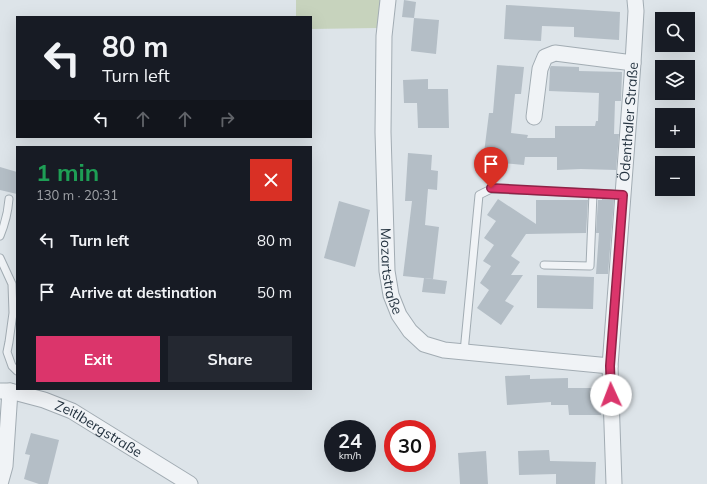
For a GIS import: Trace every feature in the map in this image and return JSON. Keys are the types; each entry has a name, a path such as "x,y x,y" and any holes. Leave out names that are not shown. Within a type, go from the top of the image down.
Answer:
{"street":[{"name":"Mozartstraße","path":"388,0 384,36 383,132 387,271 391,295 399,315 410,331 424,344 444,350 610,366"},
{"name":"Ödenthaler Straße","path":"614,484 610,366 633,63 636,11 635,0"},
{"path":"534,117 540,69 545,57 555,53 633,63"},
{"path":"0,484 5,466 5,391"},
{"name":"Zeitlbergstraße","path":"5,391 39,394 72,411 190,484"}],"lane":[{"path":"464,352 479,195 491,188 623,195"},
{"path":"544,265 590,266 594,193"},
{"path":"0,236 7,216 10,199"},
{"path":"0,258 12,284 13,313 7,352 12,366 16,369"}],"green space":[{"path":"296,0 381,0 377,28 312,29 312,16 296,16"}],"building":[{"path":"404,0 416,2 414,18 402,17"},
{"path":"506,5 620,12 619,40 574,37 574,27 542,26 541,41 504,39"},
{"path":"414,18 439,20 436,54 411,51"},
{"path":"497,65 524,67 521,94 515,94 511,133 528,135 527,138 555,138 555,126 595,126 596,121 598,121 599,93 549,91 551,66 579,67 579,71 622,72 621,101 615,101 614,134 619,134 616,170 557,170 557,157 525,157 524,165 483,161 489,113 493,113"},
{"path":"428,79 428,89 448,89 449,128 418,128 417,103 404,103 403,80"},
{"path":"408,153 432,155 431,170 438,171 437,190 428,189 425,225 439,227 433,279 403,276 412,201 405,201"},
{"path":"0,167 16,172 16,194 0,190"},
{"path":"498,199 536,224 536,200 588,200 586,233 526,234 511,256 520,262 511,275 523,275 505,301 514,306 501,325 477,308 489,290 480,283 491,266 483,261 494,245 484,238 496,221 487,215"},
{"path":"598,200 614,200 608,274 596,274 599,233 596,233"},
{"path":"339,201 370,210 355,267 324,258"},
{"path":"537,275 594,277 593,309 537,308"},
{"path":"424,278 447,281 445,294 422,292"},
{"path":"530,375 530,379 568,378 568,388 601,388 601,415 569,415 568,405 551,405 551,402 507,405 505,376"},
{"path":"31,433 59,440 48,484 39,484 24,479 30,455 25,454"},
{"path":"549,450 550,461 596,462 595,484 556,484 556,474 519,475 518,451"},
{"path":"486,451 488,484 460,484 458,453"}],"route":[{"path":"491,188 623,195 610,366 611,395"}]}
